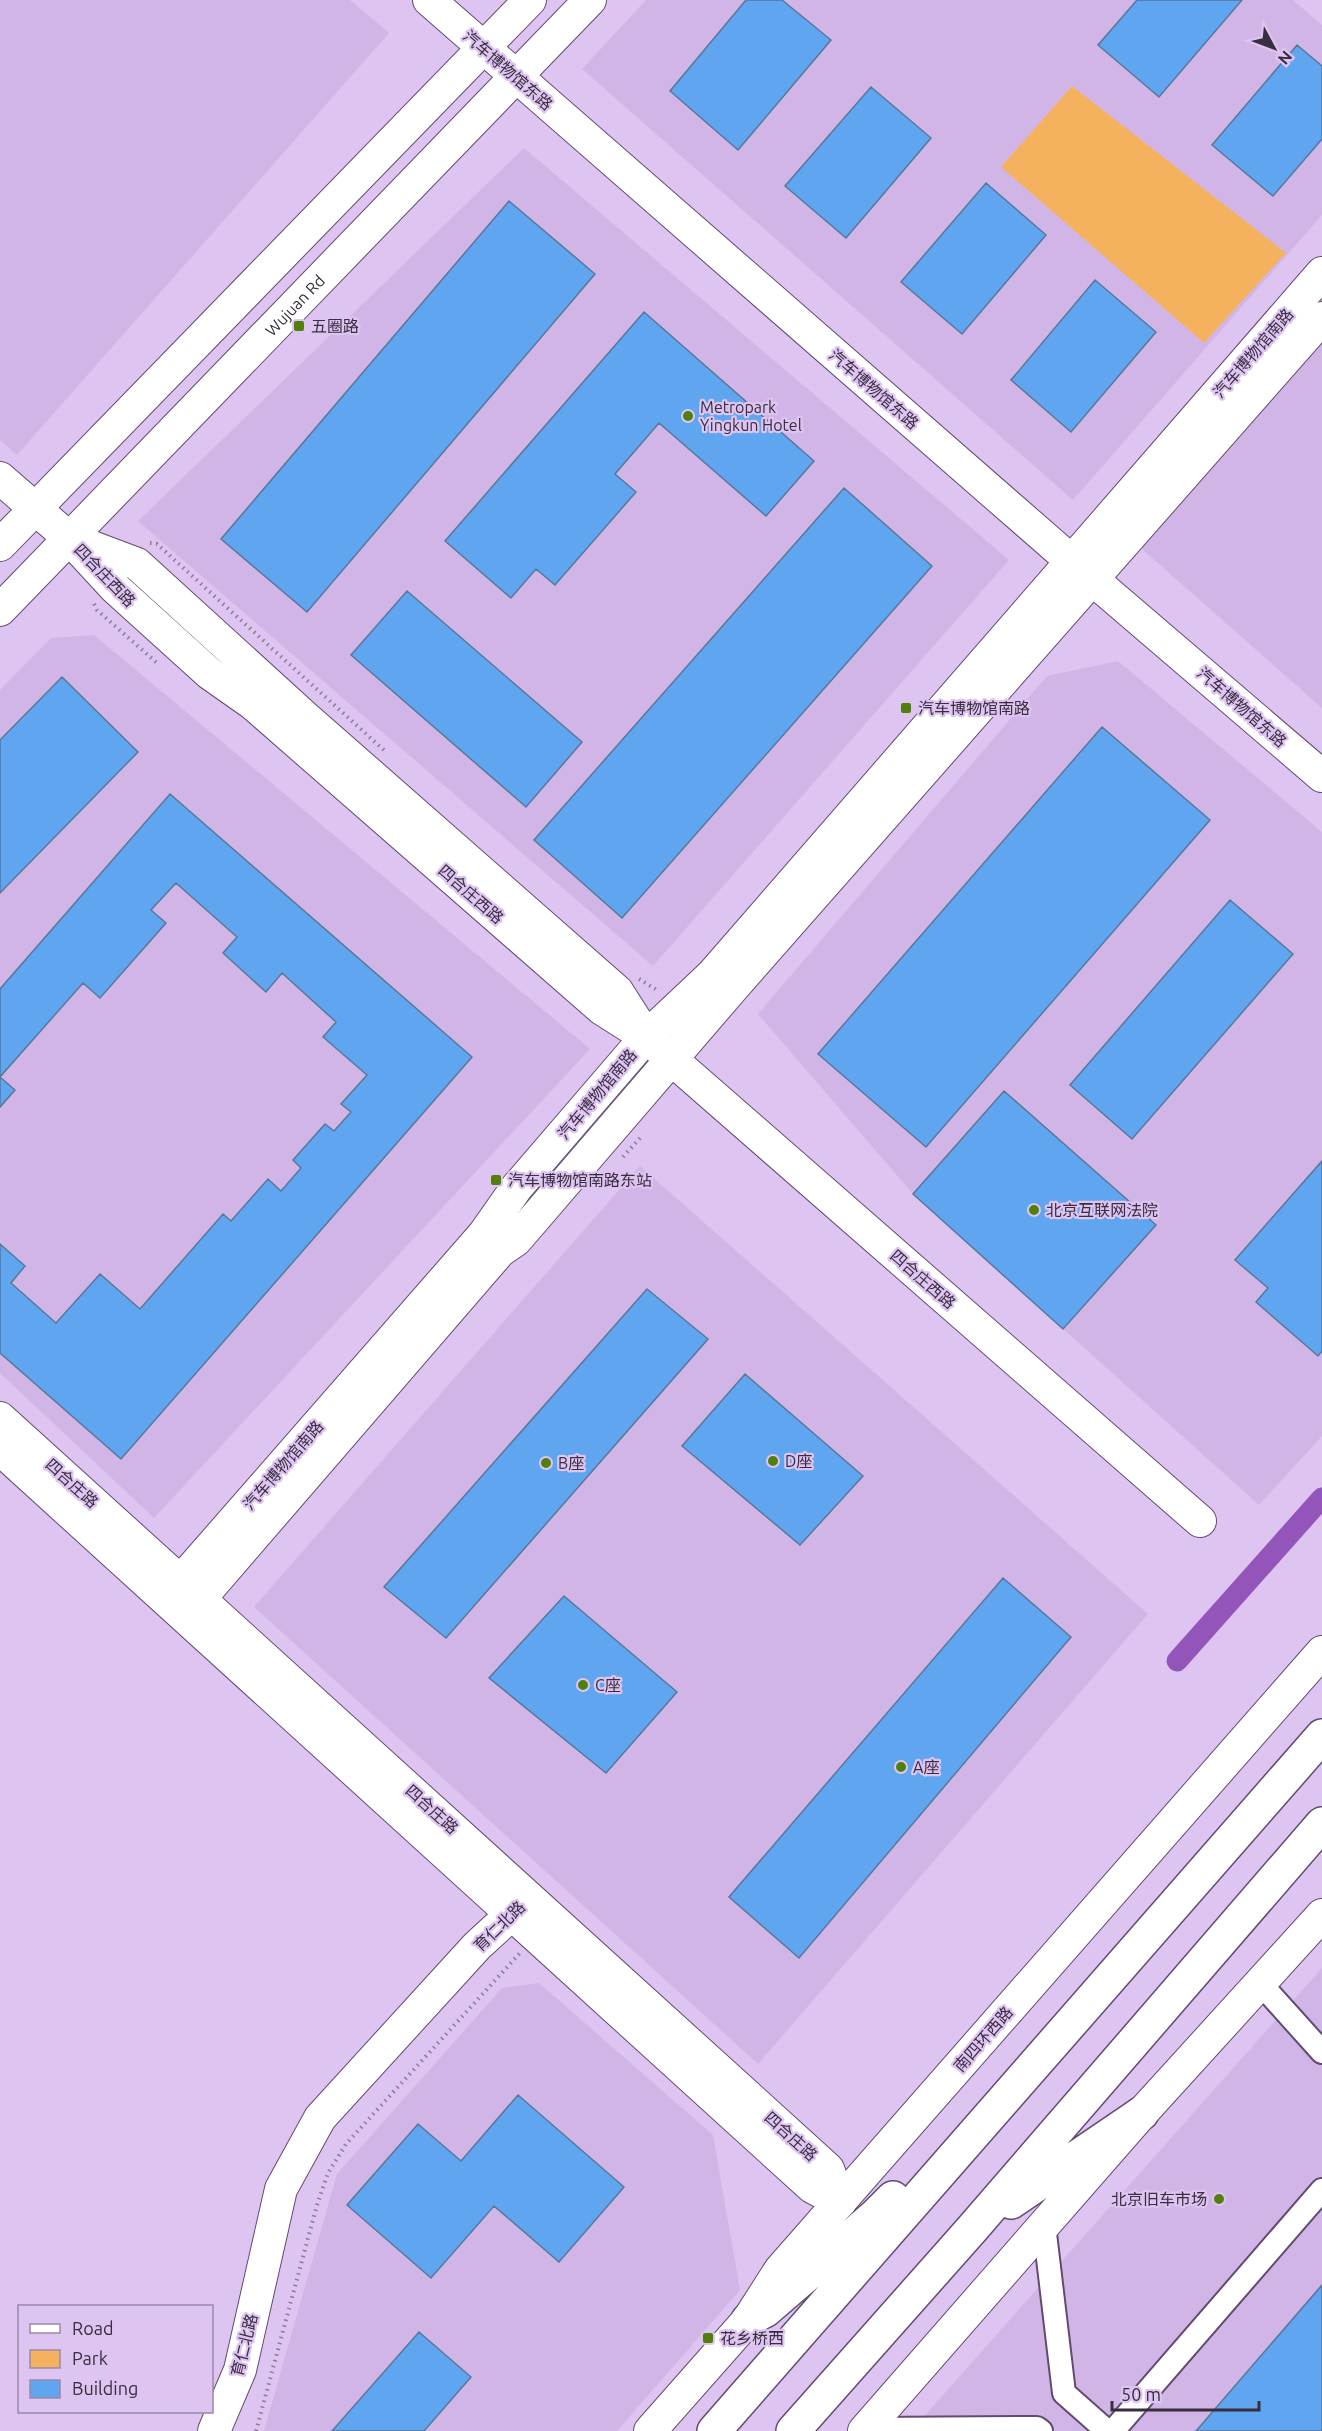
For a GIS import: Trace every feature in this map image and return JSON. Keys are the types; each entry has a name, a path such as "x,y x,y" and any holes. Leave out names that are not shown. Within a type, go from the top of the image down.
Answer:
{"highway":[{"path":"714,2431 1322,1736"},
{"path":"793,2431 972,2229 1322,1824"},
{"path":"748,2320 766,2310 876,2215 915,2176 996,2109"},
{"path":"972,2229 1142,2113"}],"street":[{"name":"汽车博物馆东路","path":"429,0 1081,570 1322,776"},
{"path":"0,545 530,0"},
{"name":"Wujuan Rd","path":"0,610 590,0"},
{"name":"汽车博物馆南路","path":"183,1598 500,1251 516,1240 672,1059 1081,570 1118,509 1322,273"},
{"name":"汽车博物馆南路","path":"183,1598 484,1234 517,1187 646,1037 712,975 1081,570 1322,318"},
{"name":"四合庄西路","path":"0,478 69,538 115,588 209,674 253,704 602,1009 646,1037 672,1059 1200,1521"},
{"name":"四合庄路","path":"0,1418 183,1598 812,2187 840,2202"},
{"name":"四合庄路","path":"0,1449 183,1598"},
{"name":"南四环西路","path":"650,2431 748,2320 780,2270 1322,1652"},
{"name":"育仁北路","path":"214,2431 240,2370 280,2189 320,2118 477,1946 518,1910"},
{"name":"育仁北路","path":"226,2431 250,2372 290,2196 334,2130 490,1959 518,1910"},
{"path":"865,2430 1142,2113 1322,1915"},
{"path":"1260,1983 1322,2052"},
{"path":"1113,2431 1322,2190"},
{"path":"1044,2225 1064,2393 1107,2431"},
{"path":"865,2430 1037,2428 1041,2431"}],"path":[{"path":"256,2431 314,2216 328,2173 346,2144 522,1950"}],"shaded area":[{"path":"0,0 350,0 389,33 17,455 0,440"},
{"path":"646,0 1293,0 1322,25 1322,215 1073,500 582,69"},
{"path":"524,148 1009,560 653,966 138,521"},
{"path":"1322,330 1322,708 1134,542"},
{"path":"94,635 590,1049 154,1518 0,1373 0,690 51,638"},
{"path":"1118,661 1322,832 1322,1436 1259,1505 913,1194 758,1014 1047,676"},
{"path":"640,1166 1148,1614 758,2064 254,1607"},
{"name":"北京旧车市场","path":"1322,1968 1322,2431 911,2431"},
{"path":"539,1983 713,2135 740,2290 617,2431 264,2431 337,2174 502,1988"}],"green space":[{"path":"1072,86 1286,253 1204,343 1001,167"}],"building":[{"path":"746,0 782,0 831,40 738,150 670,91"},
{"path":"1137,0 1242,0 1159,97 1098,45"},
{"path":"1297,45 1322,66 1322,139 1273,196 1212,145"},
{"path":"871,87 931,138 846,238 785,186"},
{"path":"986,183 1046,235 962,334 901,282"},
{"path":"509,201 595,274 307,612 221,539"},
{"path":"1095,280 1156,332 1071,432 1011,380"},
{"path":"644,312 814,461 766,516 659,423 615,474 636,492 555,585 536,569 511,598 445,541"},
{"path":"844,488 932,566 622,918 534,840"},
{"path":"407,591 582,742 526,807 351,655"},
{"path":"62,677 138,752 0,893 0,740"},
{"path":"1102,727 1210,820 926,1147 818,1054"},
{"path":"170,794 472,1057 121,1459 0,1353 0,1244 25,1266 11,1283 56,1323 100,1274 140,1309 223,1214 231,1221 268,1179 281,1191 301,1168 293,1160 325,1124 334,1131 351,1112 341,1104 367,1075 323,1037 336,1022 282,973 266,992 223,953 237,937 176,883 151,910 166,923 100,998 83,983 0,1077 0,989"},
{"path":"1230,900 1293,954 1132,1139 1070,1085"},
{"path":"0,1077 15,1090 0,1107"},
{"name":"北京互联网法院","path":"1004,1091 1156,1225 1063,1329 913,1194"},
{"path":"1322,1161 1322,1351 1318,1356 1256,1302 1268,1288 1235,1260"},
{"name":"B座","path":"647,1289 708,1339 446,1638 384,1587"},
{"name":"D座","path":"745,1374 863,1476 800,1545 682,1446"},
{"name":"A座","path":"1003,1578 1071,1637 799,1958 729,1897"},
{"name":"C座","path":"564,1596 677,1692 606,1773 489,1678"},
{"path":"518,2095 624,2187 559,2262 494,2206 431,2278 347,2205 418,2124 461,2161"},
{"path":"1322,2285 1322,2431 1196,2431"},
{"path":"419,2332 471,2377 424,2431 332,2431"}],"waterway":[{"path":"1177,1661 1322,1498"}],"place":[{"name":"五圈路","path":"299,326"},
{"name":"Metropark Yingkun Hotel","path":"688,416"},
{"name":"汽车博物馆南路","path":"906,708"},
{"name":"汽车博物馆南路东站","path":"496,1180"},
{"name":"北京互联网法院","path":"1034,1210"},
{"name":"D座","path":"773,1461"},
{"name":"B座","path":"546,1463"},
{"name":"C座","path":"583,1685"},
{"name":"A座","path":"901,1767"},
{"name":"北京旧车市场","path":"1219,2199"},
{"name":"花乡桥西","path":"708,2338"}]}
